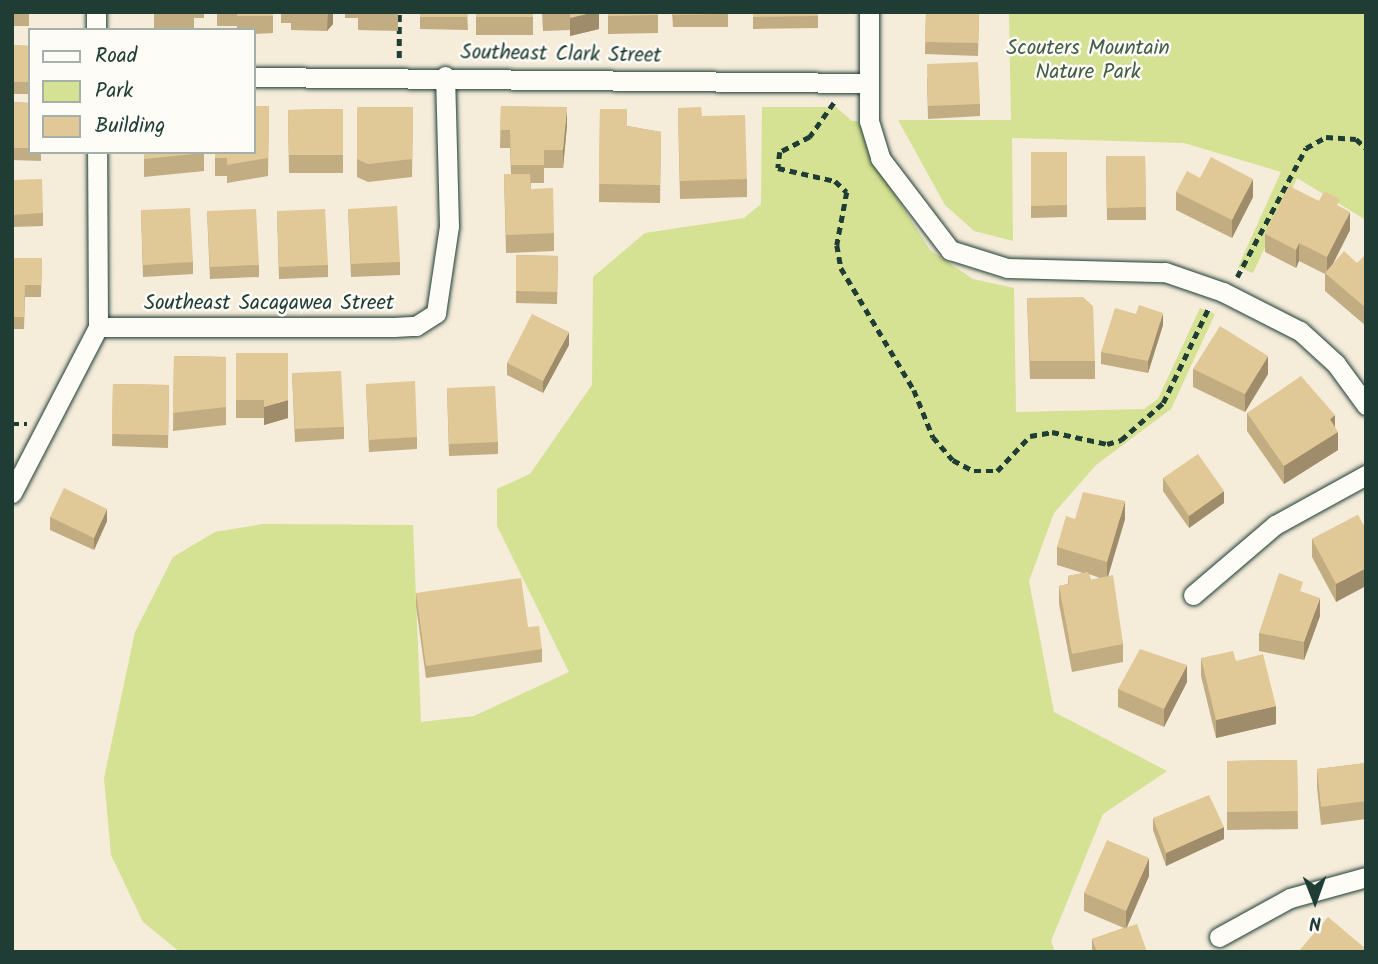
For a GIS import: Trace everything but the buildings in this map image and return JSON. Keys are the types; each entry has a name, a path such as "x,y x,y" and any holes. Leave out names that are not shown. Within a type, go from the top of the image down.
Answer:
{"street":[{"path":"869,12 867,83 880,158 950,250 1007,268 1165,272 1223,292 1300,331 1336,364 1366,405"},
{"name":"Southeast Clark Street","path":"256,77 445,76 867,83"},
{"name":"Southeast Sacagawea Street","path":"98,327 394,327 416,326 436,313 449,226 445,76"},
{"path":"12,493 98,327 97,154"},
{"path":"1193,595 1275,524 1366,475"},
{"path":"1219,937 1290,898 1366,877"}],"path":[{"path":"399,12 399,77"},
{"path":"838,101 822,113 810,137 779,152 778,168 835,181 847,192 837,244 841,268 914,390 933,438 974,471 997,471 1030,436 1052,432 1107,444 1121,440 1163,402 1206,311 1223,292"},
{"path":"1244,270 1306,148 1326,137 1356,139 1366,148"}],"green space":[{"name":"Scouters Mountain Nature Park","path":"1009,12 1366,12 1366,220 1297,178 1253,273 1238,267 1281,172 1184,143 1012,138 1013,241 974,231 945,205 898,120 1011,120"},
{"path":"762,107 836,107 852,121 861,121 874,162 930,250 973,279 1014,288 1016,412 1144,409 1158,399 1200,308 1215,314 1171,409 1096,465 1054,513 1029,581 1054,712 1167,771 1103,814 1051,941 1055,952 180,952 143,922 111,855 104,778 135,632 173,557 215,532 263,524 413,525 421,722 474,716 569,672 497,526 497,489 530,474 592,385 593,277 645,233 744,218 761,204"}]}
